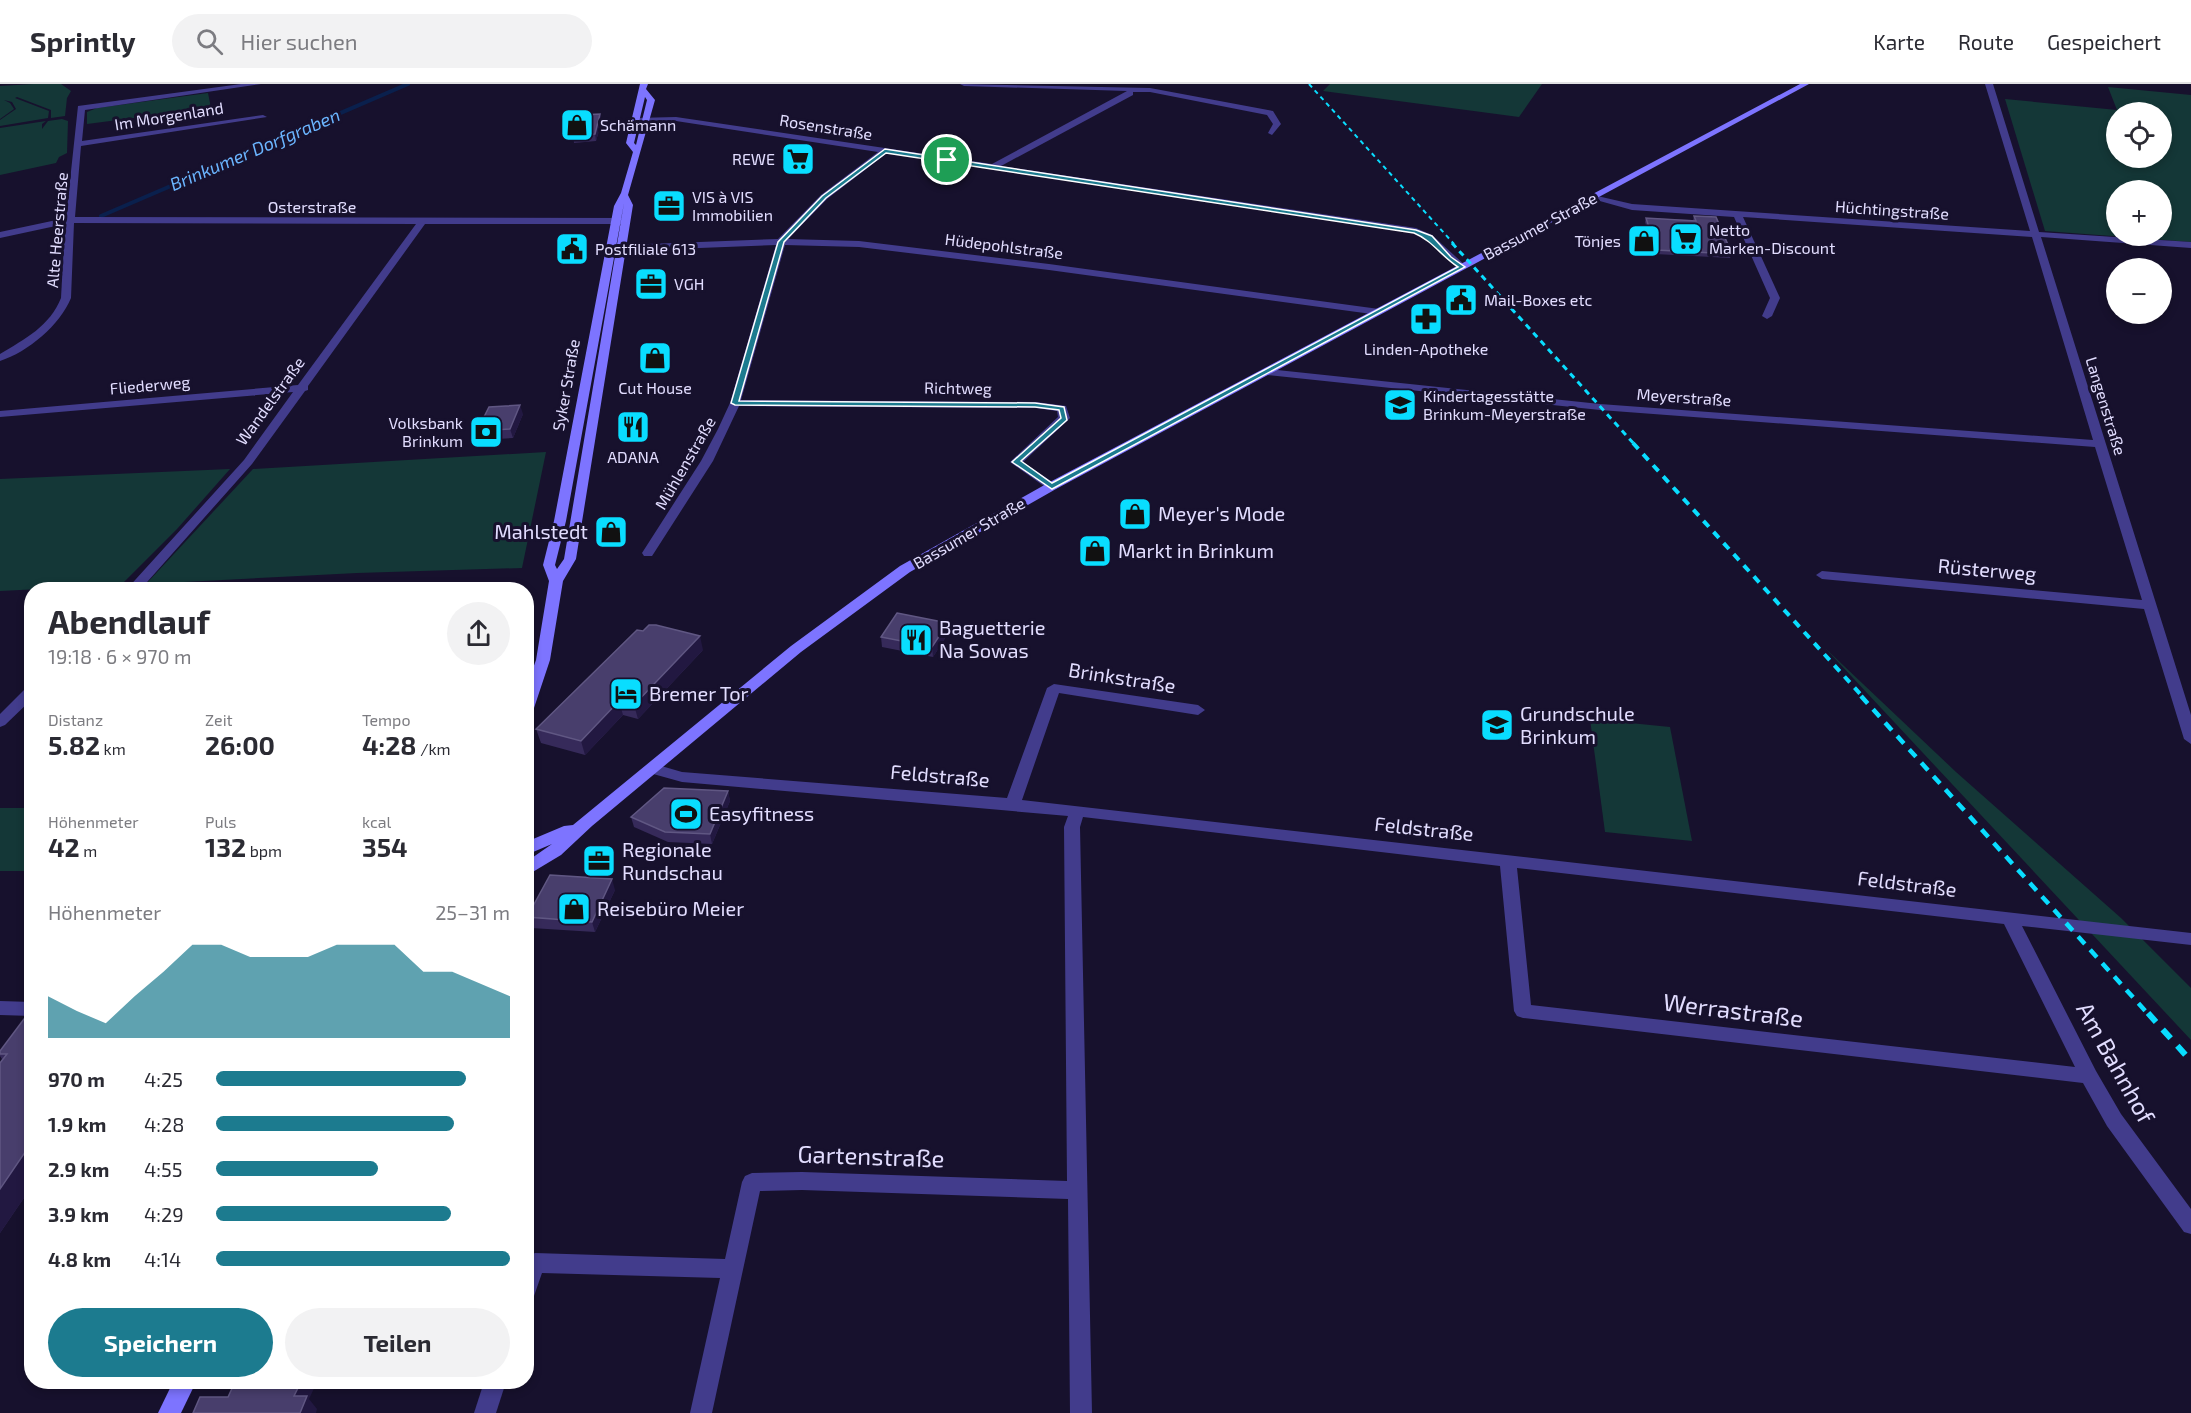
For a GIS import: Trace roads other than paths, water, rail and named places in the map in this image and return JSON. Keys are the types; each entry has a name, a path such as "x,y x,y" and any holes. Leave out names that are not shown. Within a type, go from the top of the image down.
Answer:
{"street":[{"path":"169,84 172,96 257,84"},
{"path":"964,84 1134,92"},
{"name":"Bassumer Straße","path":"534,865 555,851 585,822 796,649 905,569 1052,486 1805,84"},
{"name":"Langenstraße","path":"1989,84 2191,739"},
{"name":"Syker Straße","path":"556,581 549,565 560,521 620,221 629,205 625,196 642,142 651,100 644,87"},
{"name":"Syker Straße","path":"637,152 630,143 644,87"},
{"path":"993,167 1105,105 1152,87 1270,113 1277,124 1272,133"},
{"name":"Alte Heerstraße","path":"0,358 45,329 58,318 63,308 66,298 70,220 81,108 172,96"},
{"name":"Im Morgenland","path":"79,144 263,117"},
{"name":"Rosenstraße","path":"635,120 676,119 1416,231 1430,237 1449,259 1462,267"},
{"name":"Mühlenstraße","path":"648,553 707,461 735,403 781,242 824,197 885,151"},
{"name":"Hüchtingstraße","path":"1593,198 1632,207 2191,244"},
{"path":"1737,214 1775,298 1767,316"},
{"name":"Osterstraße","path":"0,235 70,220 620,221"},
{"name":"Syker Straße","path":"534,686 543,660 556,581 570,559 622,248 620,221"},
{"name":"Wandelstraße","path":"139,582 248,462 304,388 422,222"},
{"name":"Hüdepohlstraße","path":"622,248 781,242 896,247 1380,312"},
{"name":"Meyerstraße","path":"1267,372 1581,406 2101,444"},
{"name":"Fliederweg","path":"0,414 304,388"},
{"name":"Richtweg","path":"735,403 1035,405 1062,408 1064,418 1016,462 1052,486"},
{"name":"Rüsterweg","path":"1822,575 2148,605"},
{"name":"Brinkstraße","path":"1013,804 1054,688 1198,710"},
{"path":"0,722 24,698"},
{"path":"15,706 24,706"},
{"name":"Feldstraße","path":"651,768 682,777 1013,804 2191,939"},
{"path":"1077,811 1072,826 1081,1413"},
{"name":"Bassumer Straße","path":"534,845 585,822"},
{"name":"Werrastraße","path":"1508,859 1523,1011 2089,1076"},
{"name":"Am Bahnhof","path":"2009,917 2089,1076 2114,1120 2191,1225"},
{"path":"0,1008 24,1009"},
{"name":"Gartenstraße","path":"701,1413 752,1182 802,1181 1078,1190"},
{"path":"534,1266 535,1263 732,1269"},
{"path":"169,1413 181,1389"},
{"path":"485,1413 493,1389"}],"waterway":[{"name":"Brinkumer Dorfgraben","path":"101,216 408,84"}],"railway":[{"path":"1309,84 1454,244"},
{"path":"1452,243 1635,445"},
{"path":"1633,443 1863,697"},
{"path":"1861,696 2149,1015"},
{"path":"2148,1013 2191,1061"}],"place":[{"name":"Schämann","path":"577,125"},
{"name":"REWE","path":"798,159"},
{"name":"VIS à VIS Immobilien","path":"669,206"},
{"name":"Netto Marken-Discount","path":"1686,239"},
{"name":"Tönjes","path":"1644,241"},
{"name":"Postfiliale 613","path":"572,249"},
{"name":"VGH","path":"651,284"},
{"name":"Mail-Boxes etc","path":"1461,300"},
{"name":"Linden-Apotheke","path":"1426,319"},
{"name":"Cut House","path":"655,358"},
{"name":"Kindertagesstätte Brinkum-Meyerstraße","path":"1400,405"},
{"name":"ADANA","path":"633,427"},
{"name":"Volksbank Brinkum","path":"486,432"},
{"name":"Meyer's Mode","path":"1135,514"},
{"name":"Mahlstedt","path":"611,532"},
{"name":"Markt in Brinkum","path":"1095,551"},
{"name":"Baguetterie Na Sowas","path":"916,640"},
{"name":"Bremer Tor","path":"626,694"},
{"name":"Grundschule Brinkum","path":"1497,725"},
{"name":"Easyfitness","path":"686,814"},
{"name":"Regionale Rundschau","path":"599,861"},
{"name":"Reisebüro Meier","path":"574,909"}]}
